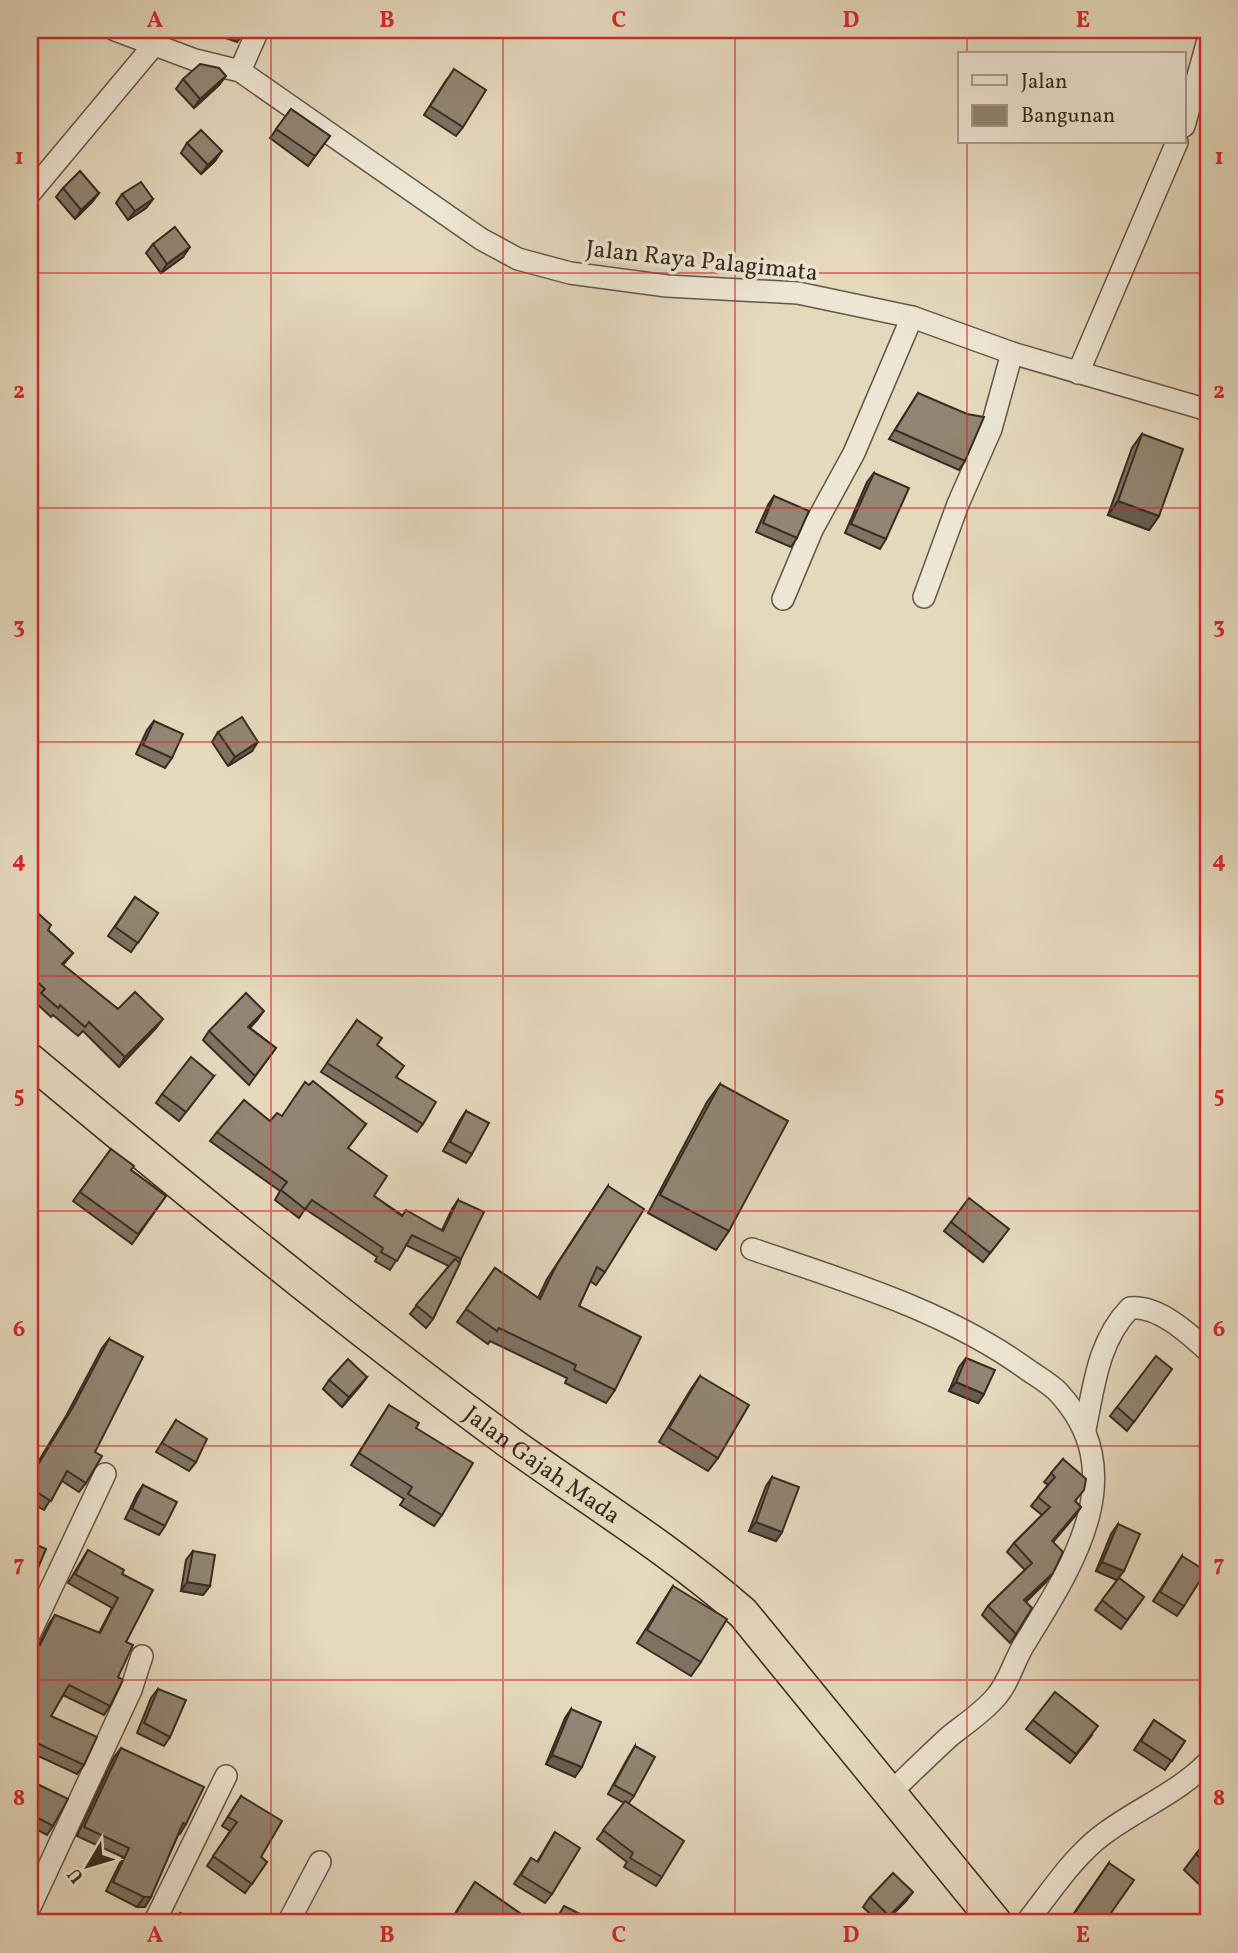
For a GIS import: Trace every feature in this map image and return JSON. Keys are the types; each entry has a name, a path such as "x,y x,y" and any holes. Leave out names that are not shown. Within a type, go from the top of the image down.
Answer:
{"highway":[{"name":"Jalan Gajah Mada","path":"30,1060 234,1230 361,1329 510,1443 694,1570 743,1613 888,1795 996,1923"}],"street":[{"name":"Jalan Raya Palagimata","path":"115,30 240,71 481,239 518,260 570,273 667,286 798,293 912,317 1012,353 1208,410"},
{"path":"240,71 258,30"},
{"path":"1186,119 1208,40"},
{"path":"31,192 154,45"},
{"path":"1078,373 1176,144"},
{"path":"782,599 812,530 854,453 912,317"},
{"path":"924,597 958,504 991,429 1012,353"},
{"path":"752,1249 857,1284 974,1334 1057,1392 1085,1429 1090,1451 1093,1504 1087,1529 1048,1608 1025,1643 997,1696 888,1795"},
{"path":"1085,1429 1100,1357 1116,1322 1130,1308 1144,1307 1191,1335 1208,1351"},
{"path":"30,1633 105,1474"},
{"path":"30,1907 131,1690 142,1656"},
{"path":"1026,1923 1083,1852 1131,1815 1194,1777 1208,1762"},
{"path":"154,1923 226,1776"},
{"path":"288,1923 320,1862"}],"building":[{"path":"200,64 219,68 226,76 200,99 183,79"},
{"path":"454,69 486,90 463,127 430,106"},
{"path":"291,109 330,136 315,156 276,129"},
{"path":"201,130 222,151 208,165 187,143"},
{"path":"80,171 99,193 81,210 63,188"},
{"path":"141,182 153,199 135,211 122,194"},
{"path":"175,227 190,247 167,264 153,244"},
{"path":"918,393 967,414 984,417 965,461 895,430"},
{"path":"1142,434 1183,449 1159,516 1118,501"},
{"path":"874,473 909,488 886,539 851,524"},
{"path":"774,496 809,511 797,538 763,523"},
{"path":"242,717 258,742 235,757 218,732"},
{"path":"154,721 183,734 172,758 143,745"},
{"path":"135,897 158,913 138,943 115,927"},
{"path":"30,906 51,925 48,930 73,953 62,964 118,1009 135,992 163,1019 125,1057 89,1022 85,1027 60,1005 58,1008 41,993 45,989 30,975"},
{"path":"246,993 264,1011 248,1027 276,1048 255,1076 209,1031"},
{"path":"357,1020 382,1038 377,1045 404,1066 396,1077 436,1102 423,1124 327,1063"},
{"path":"191,1057 214,1076 186,1112 162,1094"},
{"path":"313,1081 366,1124 348,1148 387,1176 374,1196 402,1216 406,1210 443,1231 458,1200 484,1212 461,1259 412,1235 397,1261 381,1252 383,1248 312,1200 305,1209 281,1190 287,1182 217,1132 244,1100 270,1121 277,1113 282,1116 305,1082 309,1085"},
{"path":"720,1084 788,1121 729,1231 660,1195"},
{"path":"466,1111 489,1123 472,1154 450,1142"},
{"path":"111,1149 134,1166 131,1170 166,1196 138,1234 80,1192"},
{"path":"608,1186 644,1209 605,1272 597,1267 579,1306 641,1337 615,1390 574,1370 576,1365 499,1328 497,1331 466,1309 495,1268 540,1299 556,1266"},
{"path":"969,1198 1009,1229 990,1253 951,1222"},
{"path":"455,1259 460,1263 433,1319 416,1305"},
{"path":"109,1339 143,1357 95,1452 102,1456 86,1483 67,1471 51,1501 30,1488 30,1470 32,1466 36,1468 73,1407"},
{"path":"1156,1356 1172,1369 1134,1422 1117,1407"},
{"path":"966,1358 995,1370 984,1394 956,1382"},
{"path":"348,1359 367,1377 349,1397 329,1380"},
{"path":"700,1376 749,1405 718,1458 669,1428"},
{"path":"389,1405 419,1423 416,1428 473,1463 442,1515 408,1494 412,1487 359,1453"},
{"path":"176,1420 207,1439 196,1462 162,1443"},
{"path":"1063,1459 1086,1479 1084,1490 1075,1501 1081,1507 1052,1541 1063,1552 1053,1573 1024,1600 1032,1608 1016,1634 988,1606 1032,1563 1014,1543 1050,1507 1038,1497 1055,1477 1051,1473"},
{"path":"772,1477 799,1487 782,1532 756,1522"},
{"path":"143,1485 177,1502 165,1526 132,1509"},
{"path":"1118,1524 1140,1534 1124,1571 1102,1562"},
{"path":"30,1542 46,1549 30,1587"},
{"path":"88,1550 124,1570 122,1574 153,1590 126,1642 133,1645 118,1677 123,1680 110,1706 69,1685 51,1716 97,1737 84,1765 37,1743 30,1757 30,1676 33,1670 30,1668 30,1640 40,1645 55,1615 100,1633 118,1598 75,1574"},
{"path":"193,1551 215,1555 210,1586 187,1582"},
{"path":"1182,1556 1206,1571 1184,1606 1160,1592"},
{"path":"1119,1578 1144,1597 1127,1620 1102,1600"},
{"path":"673,1586 727,1619 701,1662 647,1630"},
{"path":"158,1689 186,1700 170,1737 144,1723"},
{"path":"1055,1692 1098,1726 1076,1754 1033,1720"},
{"path":"571,1709 601,1722 582,1767 552,1755"},
{"path":"1154,1720 1185,1741 1172,1761 1141,1741"},
{"path":"635,1746 655,1757 634,1796 614,1785"},
{"path":"121,1748 204,1787 186,1824 183,1823 151,1897 144,1897 113,1882 129,1848 84,1827"},
{"path":"31,1781 68,1799 53,1826 30,1814"},
{"path":"241,1796 282,1821 261,1857 267,1862 252,1884 213,1856 237,1822 228,1817"},
{"path":"625,1801 684,1841 662,1877 630,1858 633,1853 603,1830"},
{"path":"555,1832 580,1848 552,1894 521,1875 531,1858 538,1862"},
{"path":"1208,1840 1208,1866 1196,1854"},
{"path":"1109,1863 1134,1880 1104,1923 1087,1923 1074,1914"},
{"path":"893,1873 913,1892 889,1916 870,1897"},
{"path":"475,1882 534,1923 466,1923 454,1916"},
{"path":"564,1906 598,1923 554,1923"},
{"path":"180,1913 203,1923 176,1923"}]}
